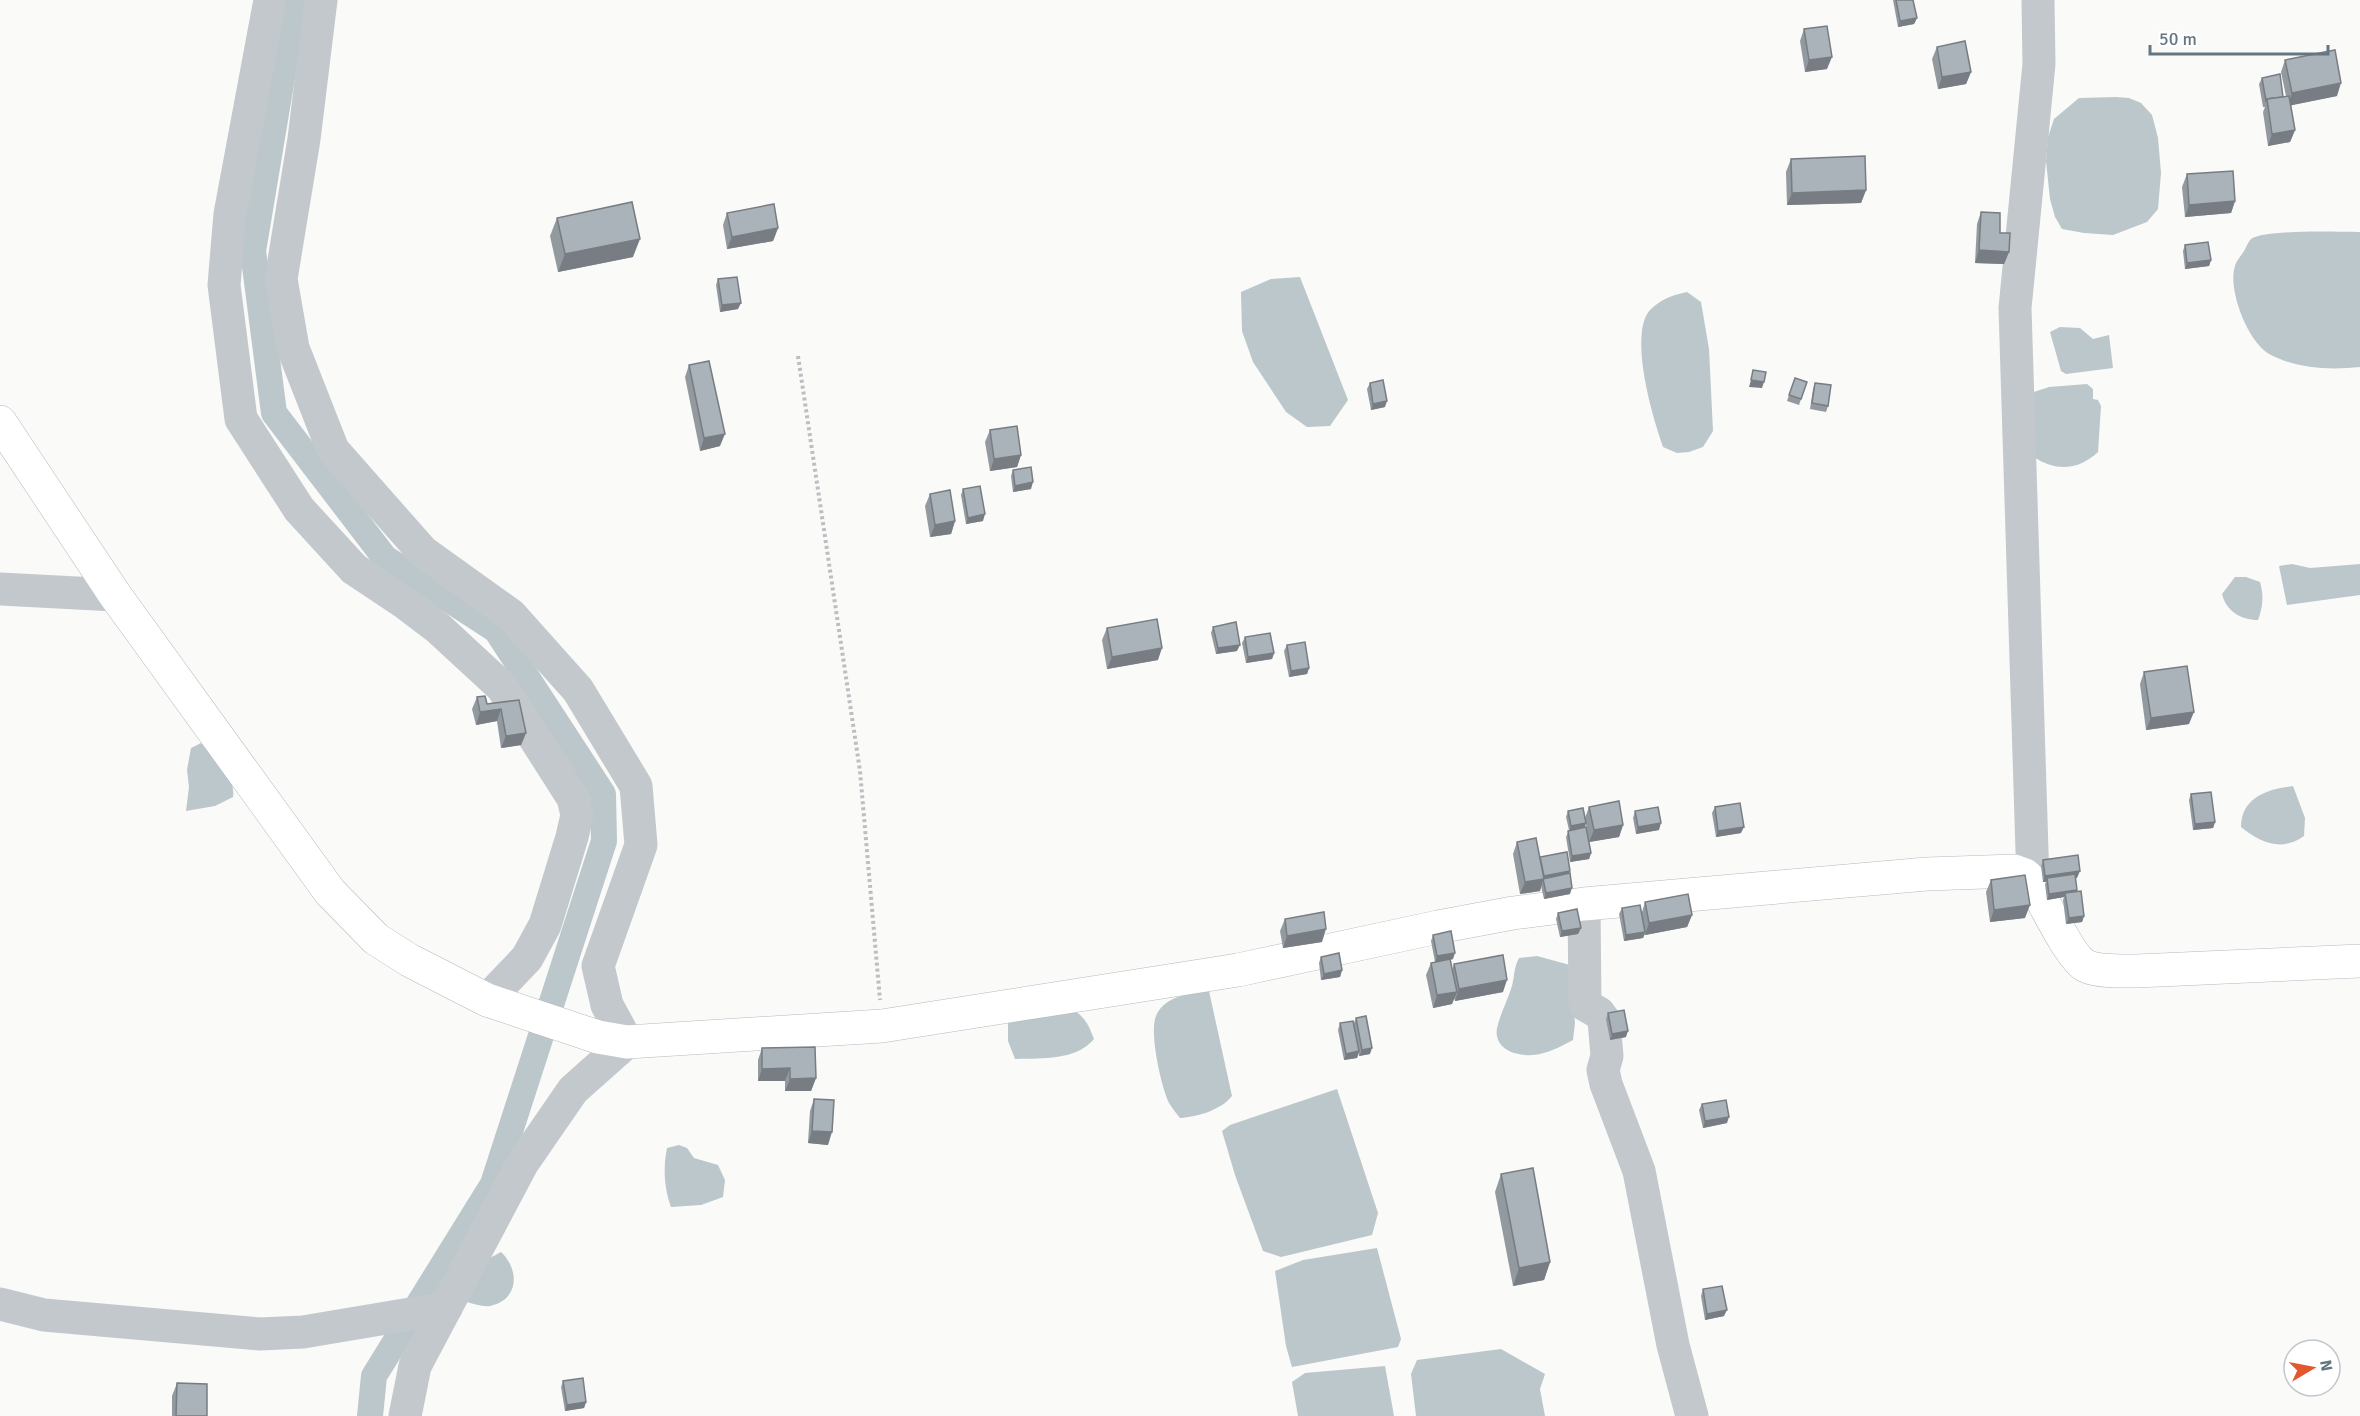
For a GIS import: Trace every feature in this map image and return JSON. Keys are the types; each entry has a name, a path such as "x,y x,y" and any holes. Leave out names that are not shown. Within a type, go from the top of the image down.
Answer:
{"main road":[{"path":"0,422 115,595 330,892 376,939 409,960 491,1002 612,1040 882,1026 1238,970 1513,913 1584,904 1927,874 2014,871 2025,875 2033,883 2075,956 2086,966 2112,971 2129,971 2360,961"}],"street":[{"path":"270,0 231,214 224,285 241,419 299,509 354,569 438,628 502,687 573,798 577,815 545,925 527,958 491,1002"},
{"path":"321,0 304,140 281,279 293,348 333,450 423,552 511,615 578,690 636,786 641,845 598,966 612,1040 573,1090 522,1164 415,1366 405,1416"},
{"path":"2033,883 2015,308 2039,64 2038,0"},
{"path":"0,589 115,595"},
{"path":"1584,904 1585,1005 1599,1013 1604,1020 1607,1056 1603,1070 1606,1084 1639,1171 1673,1345 1692,1416"},
{"path":"0,1304 44,1315 260,1334 303,1332 446,1308"}],"path":[{"path":"798,356 860,771 882,1026"}],"shaded area":[{"path":"2079,98 2129,98 2141,103 2152,115 2158,138 2161,173 2158,209 2147,222 2113,235 2062,229 2055,217 2050,199 2046,161 2048,137 2054,119"},
{"path":"2287,232 2360,232 2360,367 2303,366 2281,360 2263,349 2248,329 2234,289 2233,276 2236,264 2250,240 2259,236"},
{"path":"1300,277 1348,400 1330,426 1307,427 1286,412 1253,362 1242,331 1241,292 1271,279"},
{"path":"1687,292 1701,302 1709,349 1713,431 1703,447 1677,453 1663,447 1649,398 1641,338 1644,322 1650,310 1667,298"},
{"path":"2060,327 2080,328 2093,339 2109,335 2113,368 2066,374 2061,371 2050,332"},
{"path":"2087,384 2093,389 2093,399 2098,400 2101,406 2098,452 2083,462 2067,467 2051,465 2034,457 2030,399 2034,392 2049,387"},
{"path":"2292,564 2310,568 2360,564 2360,595 2287,605 2279,566"},
{"path":"2235,577 2246,577 2260,582 2262,601 2258,620 2240,616 2231,610 2224,600 2222,594"},
{"path":"201,743 228,775 233,797 215,806 186,811 189,787 187,770 191,748"},
{"path":"2293,786 2305,818 2304,836 2287,844 2271,844 2241,827 2246,808 2258,796 2274,789"},
{"path":"1537,956 1570,965 1575,1023 1573,1040 1540,1054 1517,1054 1504,1048 1500,1043 1497,1028 1519,958"},
{"path":"1209,991 1232,1096 1222,1105 1208,1112 1180,1118 1169,1103 1163,1084 1155,1046 1154,1024 1156,1016 1165,1004 1179,997"},
{"path":"1070,1008 1082,1017 1092,1033 1094,1039 1087,1046 1058,1057 1015,1059 1008,1041 1008,1021"},
{"path":"1337,1089 1378,1213 1372,1235 1281,1257 1263,1251 1235,1175 1222,1131 1230,1125"},
{"path":"679,1145 687,1148 694,1158 718,1165 725,1180 723,1197 701,1205 671,1207 666,1185 666,1155 667,1148"},
{"path":"1377,1248 1401,1339 1398,1347 1292,1367 1286,1346 1275,1271 1303,1260"},
{"path":"501,1252 514,1275 514,1284 507,1298 490,1306 467,1302 490,1258"},
{"path":"1501,1349 1545,1374 1540,1389 1545,1416 1416,1416 1411,1374 1417,1360"},
{"path":"1385,1366 1394,1416 1298,1416 1292,1382 1305,1373"}],"building":[{"path":"1896,0 1913,0 1917,18 1900,21"},
{"path":"1827,26 1832,57 1809,60 1804,29"},
{"path":"1965,41 1971,72 1942,77 1937,47"},
{"path":"2335,50 2341,83 2292,93 2285,60"},
{"path":"2280,74 2283,97 2266,101 2262,78"},
{"path":"2289,96 2295,130 2272,134 2267,99"},
{"path":"1865,156 1866,190 1792,193 1791,159"},
{"path":"2233,171 2235,201 2189,205 2187,174"},
{"path":"632,202 640,239 565,254 557,218"},
{"path":"774,204 778,228 732,237 727,213"},
{"path":"1981,212 2000,213 2000,233 2010,233 2009,252 1979,250"},
{"path":"2208,242 2211,260 2187,263 2185,245"},
{"path":"737,277 741,303 722,305 718,279"},
{"path":"709,361 725,434 704,438 689,365"},
{"path":"1753,370 1766,372 1764,382 1751,380"},
{"path":"1795,378 1807,382 1801,399 1789,395"},
{"path":"1383,380 1387,401 1373,404 1370,383"},
{"path":"1815,383 1831,385 1828,406 1812,403"},
{"path":"1017,426 1021,455 994,459 990,430"},
{"path":"1031,467 1033,482 1015,486 1013,470"},
{"path":"980,486 985,514 968,518 963,489"},
{"path":"950,490 955,521 935,525 930,494"},
{"path":"1157,619 1162,648 1112,657 1107,628"},
{"path":"1236,622 1240,645 1218,648 1213,627"},
{"path":"1270,633 1274,653 1248,657 1245,637"},
{"path":"1305,642 1309,668 1291,671 1287,645"},
{"path":"2187,666 2194,712 2151,718 2144,672"},
{"path":"485,696 487,704 519,700 526,733 506,736 501,709 480,712 477,697"},
{"path":"2211,792 2215,822 2195,824 2191,794"},
{"path":"1619,801 1623,825 1594,830 1589,807"},
{"path":"1740,803 1744,827 1718,831 1715,807"},
{"path":"1658,807 1661,823 1638,827 1635,811"},
{"path":"1583,808 1586,823 1571,826 1568,811"},
{"path":"1586,827 1591,853 1572,856 1568,831"},
{"path":"1536,838 1544,879 1525,882 1517,842"},
{"path":"1567,852 1570,871 1544,876 1540,857"},
{"path":"2078,855 2080,871 2045,876 2043,860"},
{"path":"1570,873 1572,888 1546,893 1543,879"},
{"path":"2075,874 2077,890 2049,894 2047,878"},
{"path":"2025,875 2030,905 1994,910 1991,880"},
{"path":"2081,891 2084,916 2069,918 2065,893"},
{"path":"1688,894 1692,915 1649,923 1645,902"},
{"path":"1640,905 1645,932 1626,935 1622,908"},
{"path":"1577,909 1581,928 1562,931 1558,913"},
{"path":"1324,912 1326,929 1287,936 1285,919"},
{"path":"1451,931 1455,953 1437,956 1433,935"},
{"path":"1339,953 1342,970 1324,974 1321,957"},
{"path":"1503,955 1507,980 1459,989 1454,964"},
{"path":"1450,959 1457,992 1437,995 1431,963"},
{"path":"1624,1010 1628,1031 1612,1034 1608,1013"},
{"path":"1366,1016 1372,1048 1362,1050 1356,1018"},
{"path":"1353,1021 1359,1051 1346,1054 1340,1023"},
{"path":"815,1047 816,1078 790,1079 790,1068 762,1069 762,1048"},
{"path":"814,1099 834,1100 832,1132 812,1131"},
{"path":"1726,1100 1729,1117 1705,1121 1702,1104"},
{"path":"1533,1168 1550,1262 1519,1268 1501,1174"},
{"path":"1722,1286 1727,1310 1707,1314 1703,1289"},
{"path":"583,1378 586,1402 567,1405 563,1381"},
{"path":"177,1383 207,1384 207,1416 176,1416"}],"waterway":[{"path":"295,0 253,251 274,413 385,558 496,630 603,794 604,841 493,1184 374,1376 370,1416"}]}
